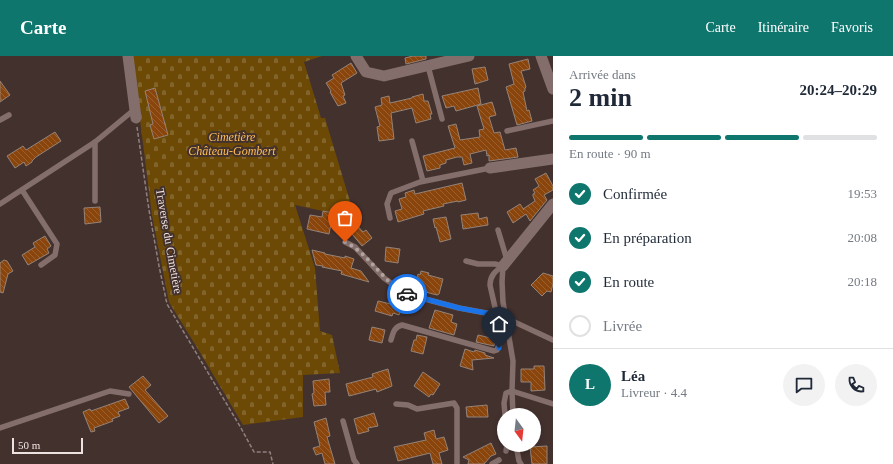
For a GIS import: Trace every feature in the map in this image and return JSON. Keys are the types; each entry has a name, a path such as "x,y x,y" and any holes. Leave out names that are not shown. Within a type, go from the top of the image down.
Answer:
{"street":[{"path":"128,56 136,113"},
{"path":"356,56 366,72 384,76 470,56"},
{"path":"541,56 553,89"},
{"path":"490,168 553,159"},
{"path":"505,263 553,204"}],"lane":[{"path":"428,66 442,119"},
{"path":"0,204 95,142 136,113"},
{"path":"0,120 9,115"},
{"path":"507,131 553,121"},
{"path":"412,141 423,181"},
{"path":"95,142 95,202"},
{"path":"390,218 387,204 391,193 423,181 490,168"},
{"path":"22,190 57,244 55,255 41,265"},
{"path":"498,230 505,263 502,282 512,360 513,408"},
{"path":"345,242 356,247 384,278 406,294 459,308 497,315"},
{"path":"466,261 478,264 505,263"},
{"path":"391,340 394,329 397,326 402,325 494,351 497,350 500,345 497,315 490,281 494,272 505,263"},
{"path":"506,318 553,340"},
{"path":"0,428 110,391 129,394"},
{"path":"504,408 506,393 512,391 553,404"},
{"path":"396,404 408,405 417,409 454,403 457,408 457,464"},
{"path":"343,422 354,460 357,464"},
{"path":"517,452 521,464"},
{"path":"492,464 499,460"}],"path":[{"name":"Traverse du Cimetière","path":"136,113 149,210 167,304 254,452 270,452 273,464"}],"green space":[{"name":"Cimetière Château-Gombert","path":"132,56 322,56 304,62 321,118 325,118 355,218 295,205 315,268 320,331 332,335 340,373 303,375 303,417 243,425 169,302 152,215"}],"building":[{"path":"413,56 426,56 426,59 406,64 405,58"},
{"path":"528,59 530,69 521,71 526,87 525,91 523,92 527,111 529,110 532,121 517,125 506,87 514,84 509,64"},
{"path":"351,63 357,73 341,83 345,95 343,96 346,103 338,106 326,83 334,78 332,75"},
{"path":"485,67 488,80 475,84 472,69"},
{"path":"0,81 10,95 0,102"},
{"path":"155,88 168,135 154,139 150,125 153,124 145,91"},
{"path":"478,88 481,104 456,111 454,106 446,108 442,96"},
{"path":"423,94 424,101 428,101 432,114 430,114 431,119 416,123 412,108 391,113 394,139 379,141 377,127 380,126 375,107 382,105 381,98 389,96 390,103"},
{"path":"492,102 496,115 489,117 494,133 500,132 505,150 516,148 518,157 489,161 489,155 487,156 486,150 470,154 472,163 464,165 462,157 457,157 446,160 446,163 440,165 440,168 427,171 423,156 455,148 448,126 456,124 460,140 480,137 479,130 484,129 477,106"},
{"path":"55,132 61,141 36,157 26,166 24,162 15,168 7,156 23,146 26,150"},
{"path":"546,173 553,186 553,190 544,195 547,200 530,221 526,214 513,223 507,212 520,204 523,209 535,201 533,194 535,193 533,190 539,186 535,179"},
{"path":"462,183 466,200 443,204 444,206 423,211 424,214 398,222 395,211 402,209 399,199 406,197 405,193 414,190 415,194"},
{"path":"100,207 101,222 85,224 84,208"},
{"path":"323,211 333,213 329,234 307,229 310,215 322,217"},
{"path":"478,213 479,219 487,217 488,225 463,229 461,215"},
{"path":"446,217 451,239 440,242 433,219"},
{"path":"354,222 363,232 366,230 372,238 362,246 347,228"},
{"path":"45,236 51,246 47,249 49,253 28,265 22,255 35,247 33,243"},
{"path":"386,247 400,249 398,263 385,261"},
{"path":"312,250 354,259 351,268 361,271 369,282 341,274 342,271 316,265"},
{"path":"4,260 7,261 13,271 8,274 3,293 0,292 0,263"},
{"path":"421,271 429,273 428,275 443,279 439,294 437,295 414,289 418,274 420,275"},
{"path":"543,273 553,276 553,284 551,292 547,291 542,296 531,285"},
{"path":"378,301 395,305 396,301 403,304 399,315 393,313 392,316 375,311"},
{"path":"435,310 453,315 451,322 457,324 454,335 429,328"},
{"path":"372,327 385,330 382,343 369,340"},
{"path":"417,335 427,337 423,354 411,351"},
{"path":"478,335 495,339 494,346 476,342"},
{"path":"465,349 485,353 485,355 494,358 472,360 473,370 460,366"},
{"path":"534,366 544,366 545,390 531,391 531,382 521,382 521,369 534,369"},
{"path":"388,369 392,386 377,392 376,389 349,396 346,384 373,377 372,374"},
{"path":"423,372 440,384 433,395 431,394 429,397 414,386"},
{"path":"143,376 151,385 145,390 168,416 159,423 129,387"},
{"path":"329,379 330,392 325,392 326,405 314,406 312,394 314,393 313,381"},
{"path":"125,399 129,408 118,412 120,416 112,419 113,421 94,428 95,431 91,432 83,412 90,409 91,411"},
{"path":"487,405 488,417 467,417 466,407"},
{"path":"374,413 378,426 368,428 369,431 358,434 354,419"},
{"path":"326,418 330,436 327,437 335,464 325,464 322,453 316,455 313,448 320,446 314,422"},
{"path":"434,430 436,439 444,437 448,450 439,453 442,464 433,464 430,453 398,461 394,447 426,440 424,433"},
{"path":"491,443 496,454 491,456 484,464 468,464 469,460 463,457"},
{"path":"541,446 547,446 547,464 532,464 531,452 541,452"}],"way so far":[{"path":"345,242 361,251 384,278 407,294"}],"route":[{"path":"407,294 459,308 497,315 499,327 499,348"}]}
